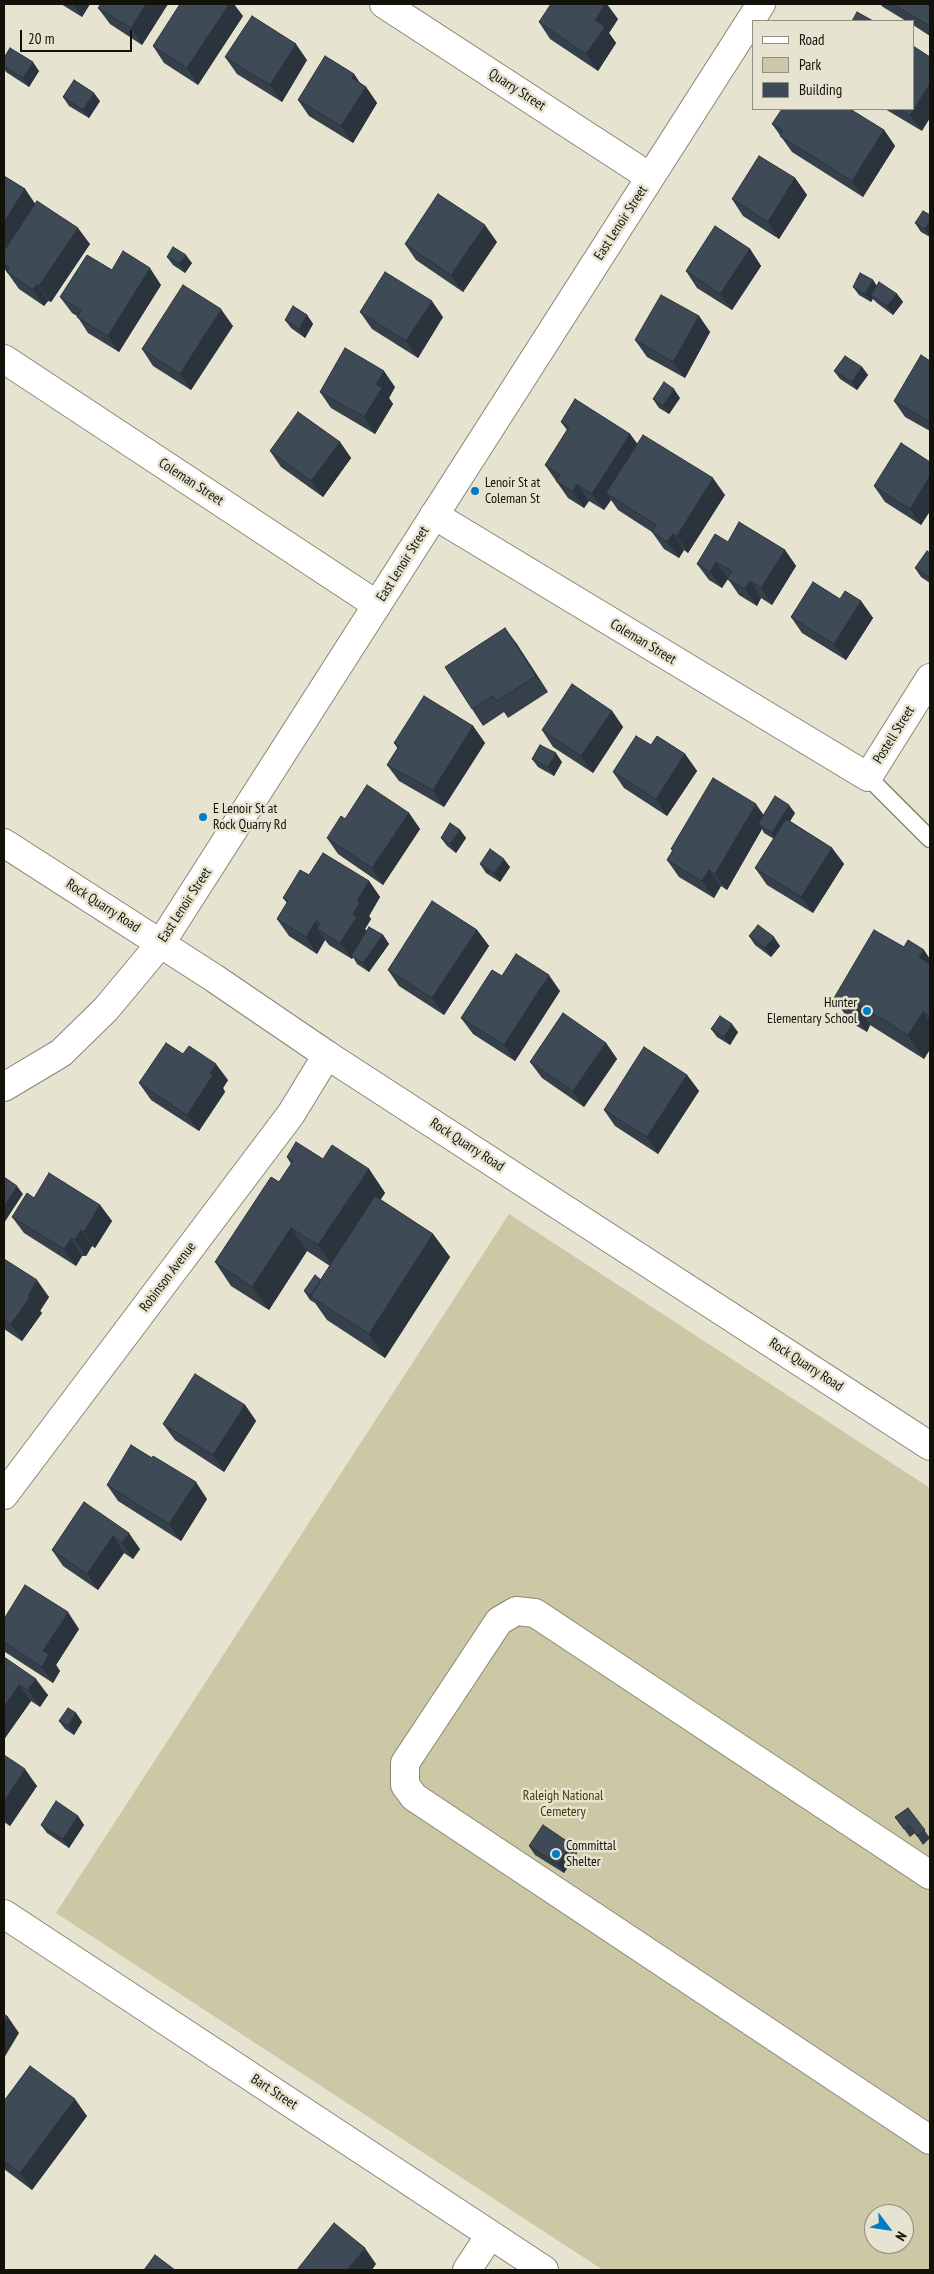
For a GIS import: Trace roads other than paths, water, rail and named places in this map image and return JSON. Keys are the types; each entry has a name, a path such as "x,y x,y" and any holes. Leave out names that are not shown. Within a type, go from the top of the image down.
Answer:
{"street":[{"name":"Quarry Street","path":"384,4 650,177"},
{"name":"East Lenoir Street","path":"4,1086 61,1053 106,1008 161,944 761,4"},
{"name":"Coleman Street","path":"4,359 377,605"},
{"name":"Coleman Street","path":"434,515 860,772"},
{"name":"Postell Street","path":"860,772 930,678"},
{"name":"Rock Quarry Road","path":"4,843 930,1446"},
{"name":"Robinson Avenue","path":"4,1495 291,1114 327,1055"},
{"path":"930,1875 535,1613 516,1611 499,1622 405,1763 405,1785 414,1797 930,2140"},
{"name":"Bart Street","path":"4,1914 544,2270"},
{"path":"467,2270 490,2235"}],"lane":[{"path":"860,772 930,839"}],"place":[{"name":"Lenoir St at Coleman St","path":"475,491"},
{"name":"E Lenoir St at Rock Quarry Rd","path":"203,817"},
{"name":"Hunter Elementary School","path":"867,1011"},
{"name":"Committal Shelter","path":"556,1854"}],"park label":[{"name":"Raleigh National Cemetery","path":"563,1804"}]}
